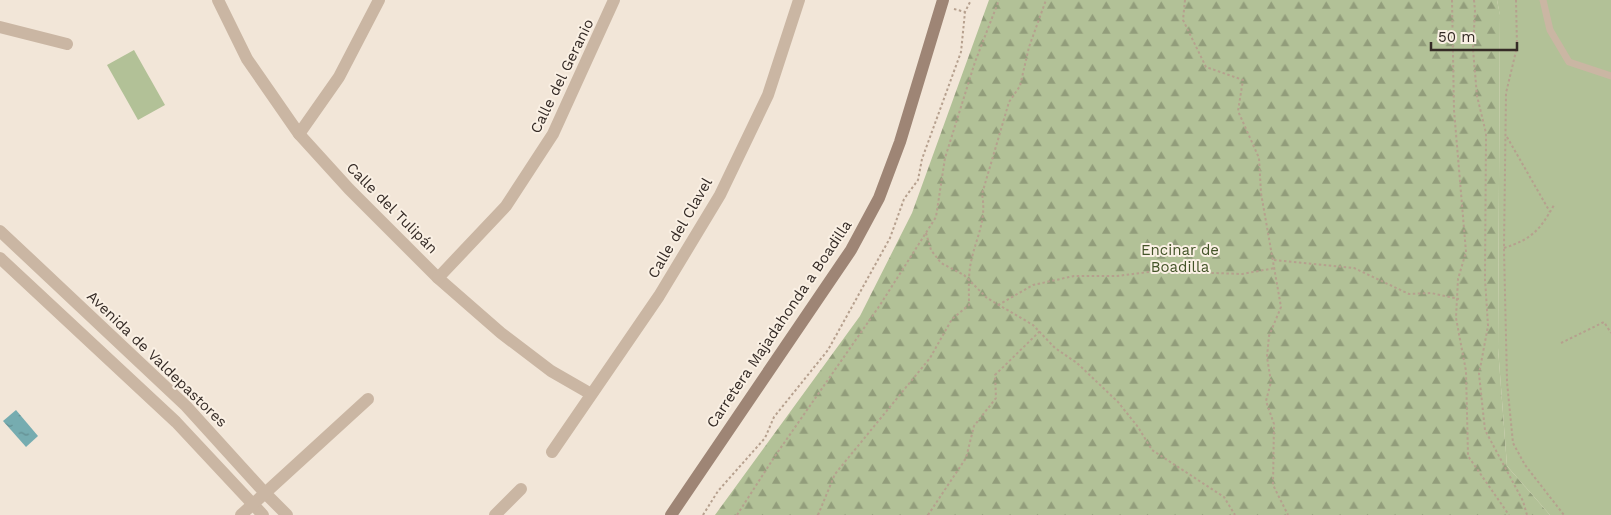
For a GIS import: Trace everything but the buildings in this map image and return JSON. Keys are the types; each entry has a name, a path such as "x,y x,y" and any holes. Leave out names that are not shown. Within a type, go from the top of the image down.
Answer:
{"street":[{"name":"Calle del Tulipán","path":"218,0 247,59 298,134 349,189 438,278 501,333 544,366 591,394"},
{"path":"298,134 338,77 379,0"},
{"name":"Calle del Geranio","path":"438,278 506,206 553,134 614,0"},
{"name":"Calle del Clavel","path":"552,452 659,296 720,194 768,95 798,0"},
{"name":"Carretera Majadahonda a Boadilla","path":"670,515 851,250 878,198 900,142 941,2"},
{"path":"0,26 67,44"},
{"name":"Avenida de Valdepastores","path":"0,232 186,406 287,515"},
{"path":"0,258 176,422 263,515"},
{"path":"241,515 368,399"},
{"path":"495,515 521,489"}],"lane":[{"path":"1543,0 1550,30 1569,62 1606,76 1611,76"}],"path":[{"path":"703,515 718,491 765,438 774,417 828,350 890,238 904,199 918,180 922,159 961,52 965,12 971,0"},
{"path":"737,515 774,456 880,305 936,217 945,158 975,62 999,0"},
{"path":"818,515 835,474 930,358 952,319 969,305 969,280 985,210 982,194 1009,102 1020,86 1029,47 1046,0"},
{"path":"1185,0 1183,20 1206,67 1243,80 1238,111 1259,158 1261,193 1281,307 1270,336 1268,357 1271,382 1266,401 1274,424 1273,485 1288,515"},
{"path":"1452,0 1454,110 1466,252 1458,280 1456,318 1466,371 1468,456 1508,515"},
{"path":"1474,0 1476,10 1473,49 1477,96 1486,134 1485,279 1488,326 1479,374 1485,430 1523,501 1527,515"},
{"path":"1516,0 1517,47 1506,93 1504,248 1507,382 1513,443 1525,465 1564,515"},
{"path":"954,9 965,12"},
{"path":"1506,135 1550,212"},
{"path":"1504,248 1526,241 1543,225 1554,205"},
{"path":"926,232 931,250 941,264 969,280 987,298 1033,325 1118,402 1138,426 1152,450 1224,497 1235,515"},
{"path":"1274,260 1354,268 1408,294 1431,293 1458,299"},
{"path":"998,304 1033,285 1074,276 1117,276 1158,270 1242,274 1275,268"},
{"path":"1561,343 1604,322 1611,333"},
{"path":"928,515 966,458 974,426 996,398 995,375 1040,331"}],"green space":[{"name":"Encinar de Boadilla","path":"989,0 1497,0 1500,15 1498,348 1507,466 1550,515 715,515 860,316 912,213"},
{"path":"1497,0 1611,0 1611,515 1550,515 1507,466 1498,348 1500,16"},
{"path":"134,50 165,105 138,120 107,65"}],"water":[{"path":"16,410 38,436 26,447 3,421"}]}
